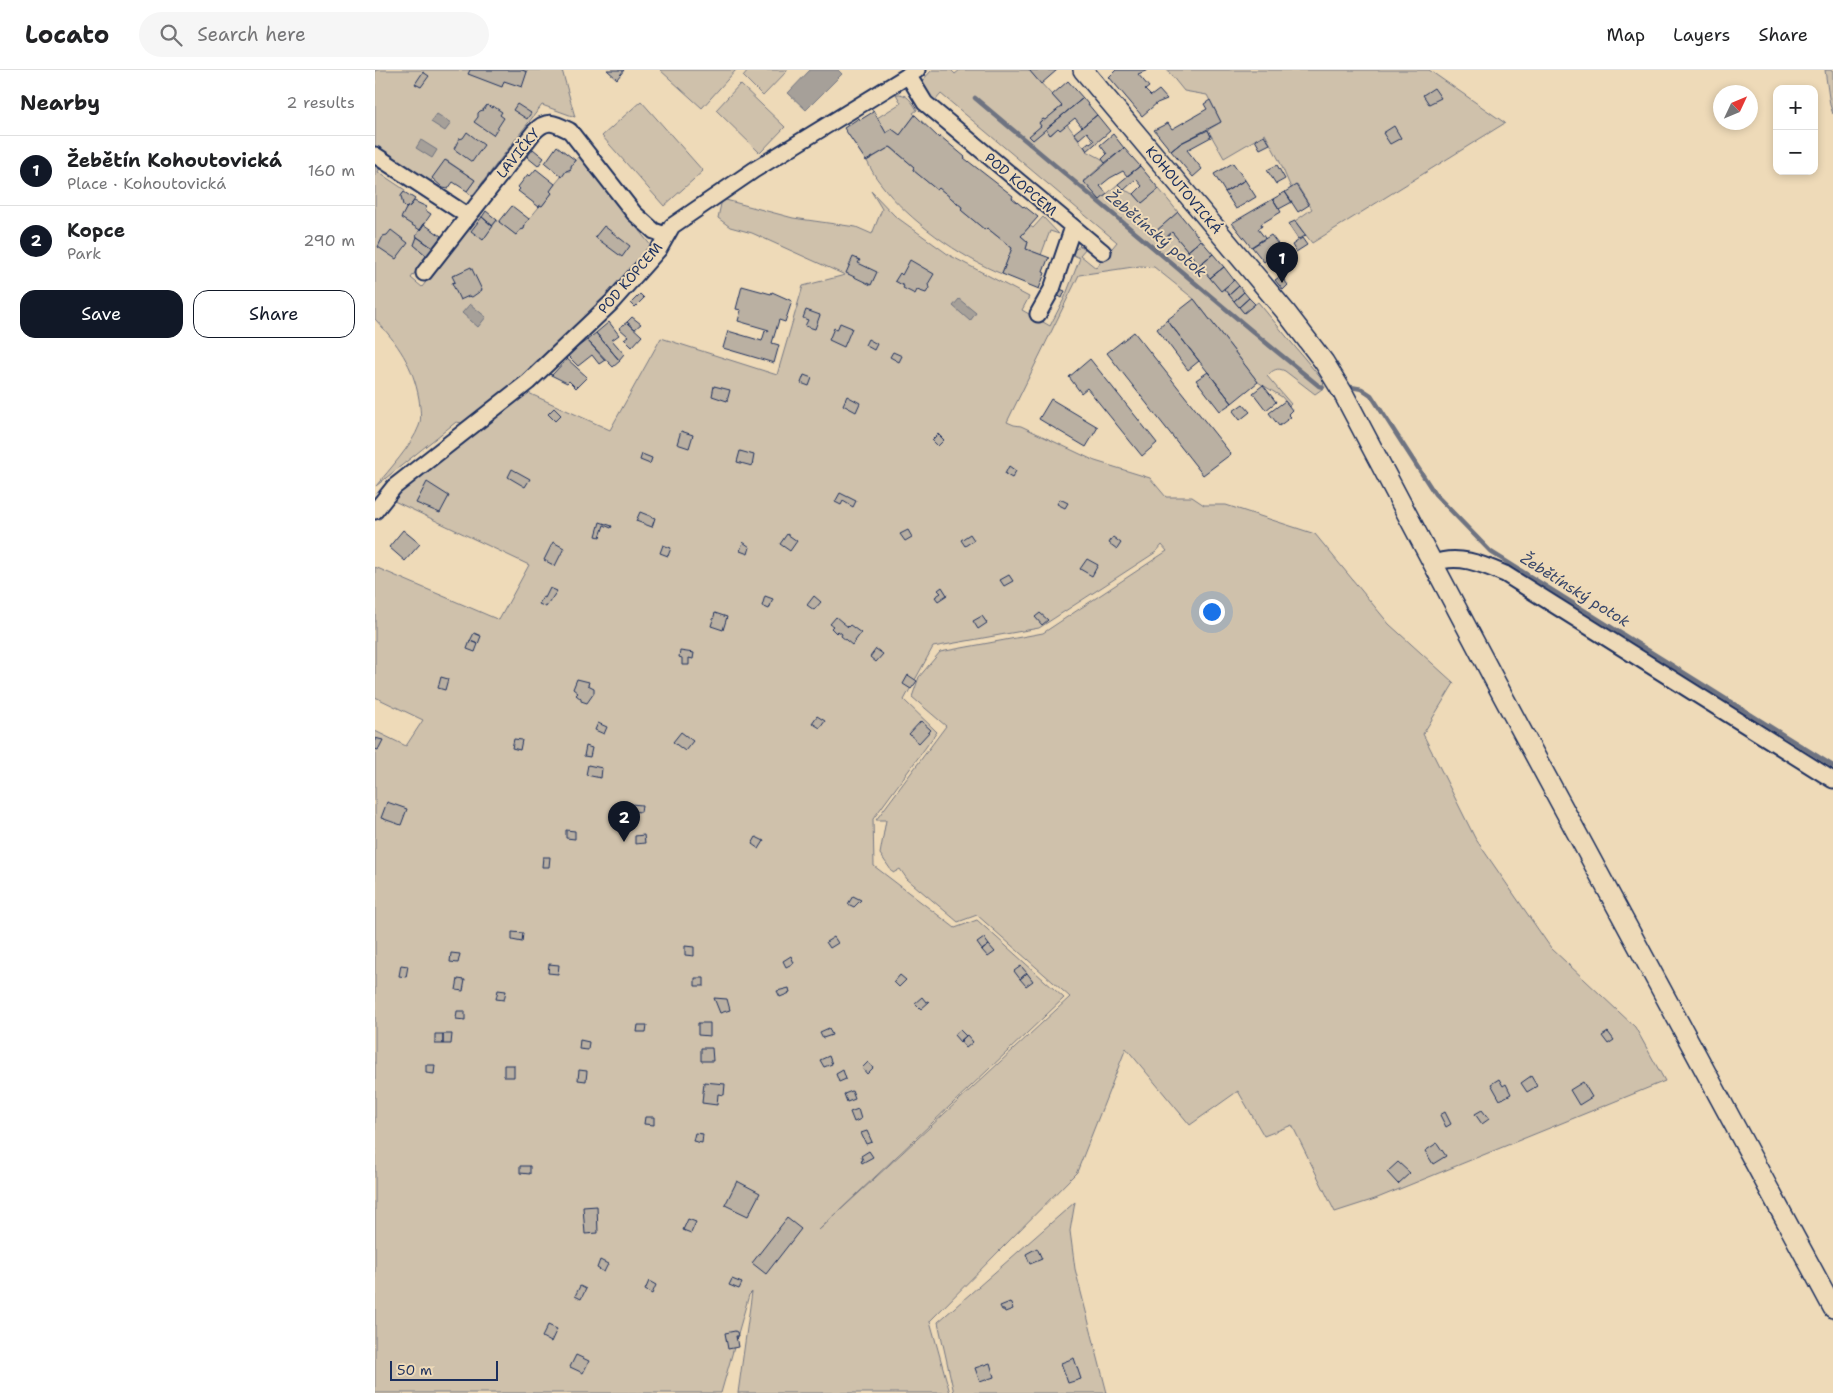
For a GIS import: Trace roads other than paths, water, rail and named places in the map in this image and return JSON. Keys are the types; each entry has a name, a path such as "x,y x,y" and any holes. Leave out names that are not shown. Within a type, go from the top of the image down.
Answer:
{"street":[{"name":"KOHOUTOVICKÁ","path":"1083,70 1285,311 1324,362 1340,387 1433,564 1833,1308"},
{"name":"POD KOPCEM","path":"375,511 394,487 535,376 611,303 659,249 672,226 754,170 913,73 925,103 1103,252"},
{"name":"LAVIČKY","path":"424,273 537,129 541,125 550,122 570,131 634,213 654,231 666,235"},
{"path":"375,155 468,216"},
{"path":"1038,314 1052,289 1073,227"},
{"path":"1433,564 1441,560 1456,559 1483,565 1505,574 1833,780"}],"waterway":[{"name":"Žebětínský potok","path":"975,98 1270,346 1319,386 1323,387"},
{"name":"Žebětínský potok","path":"1351,387 1362,389 1371,395 1435,494 1491,552 1833,766"}],"place":[{"name":"Žebětín Kohoutovická","path":"1282,283"},
{"name":"Kopce","path":"624,842"}]}
